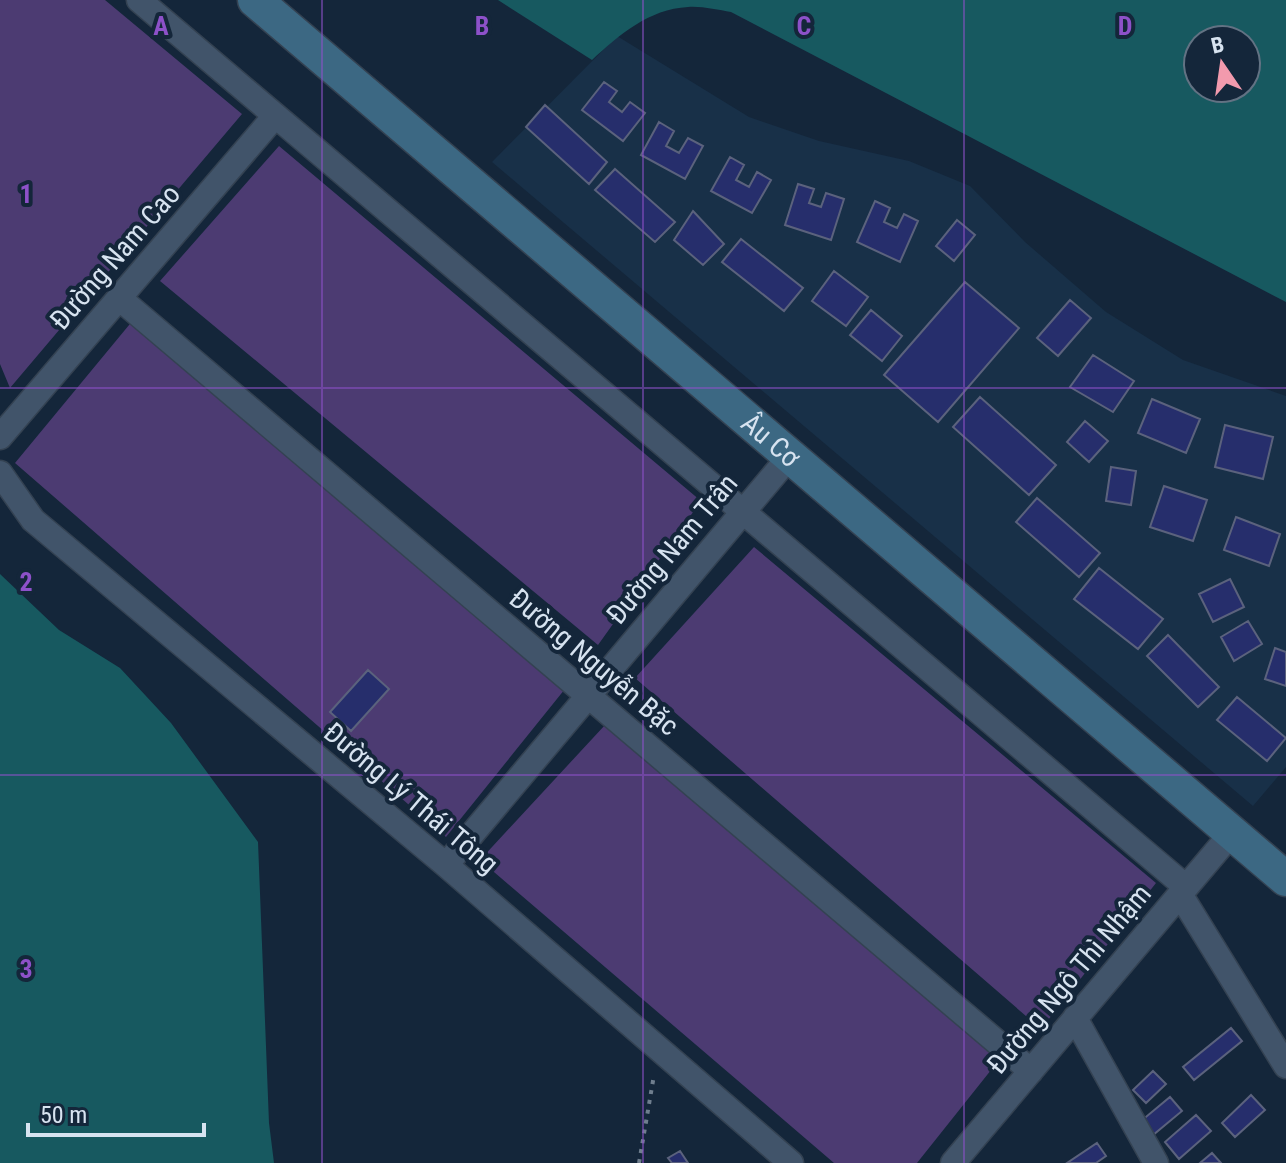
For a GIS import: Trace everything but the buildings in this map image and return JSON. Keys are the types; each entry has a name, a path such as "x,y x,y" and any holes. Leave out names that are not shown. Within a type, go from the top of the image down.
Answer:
{"main road":[{"name":"Âu Cơ","path":"255,0 1286,879"}],"street":[{"path":"139,0 743,512 1183,891 1286,1066"},
{"name":"Đường Nam Cao","path":"0,437 275,116"},
{"name":"Đường Nguyễn Bặc","path":"119,298 1031,1071"},
{"name":"Đường Nam Trân","path":"446,865 790,456"},
{"name":"Đường Lý Thái Tông","path":"0,473 33,520 446,865 791,1163"},
{"name":"Đường Ngô Thì Nhậm","path":"954,1163 1231,834"},
{"path":"1075,1018 1156,1163"}],"path":[{"path":"639,1163 658,1048"}],"shaded area":[{"path":"0,0 105,0 242,114 10,388 0,364"},
{"path":"498,0 1286,0 1286,302 731,12 693,7 674,9 648,18 592,60"},
{"path":"617,36 749,117 819,141 909,161 970,186 1025,242 1106,312 1183,360 1286,396 1286,767 1253,806 492,162"},
{"path":"279,146 701,501 598,645 160,281"},
{"path":"134,319 573,679 446,837 15,463"},
{"path":"754,547 1156,883 1041,1029 635,678"},
{"path":"0,574 59,630 120,668 171,723 258,842 269,1123 274,1163 0,1163"},
{"path":"605,725 1003,1055 917,1163 834,1163 480,860"}]}
